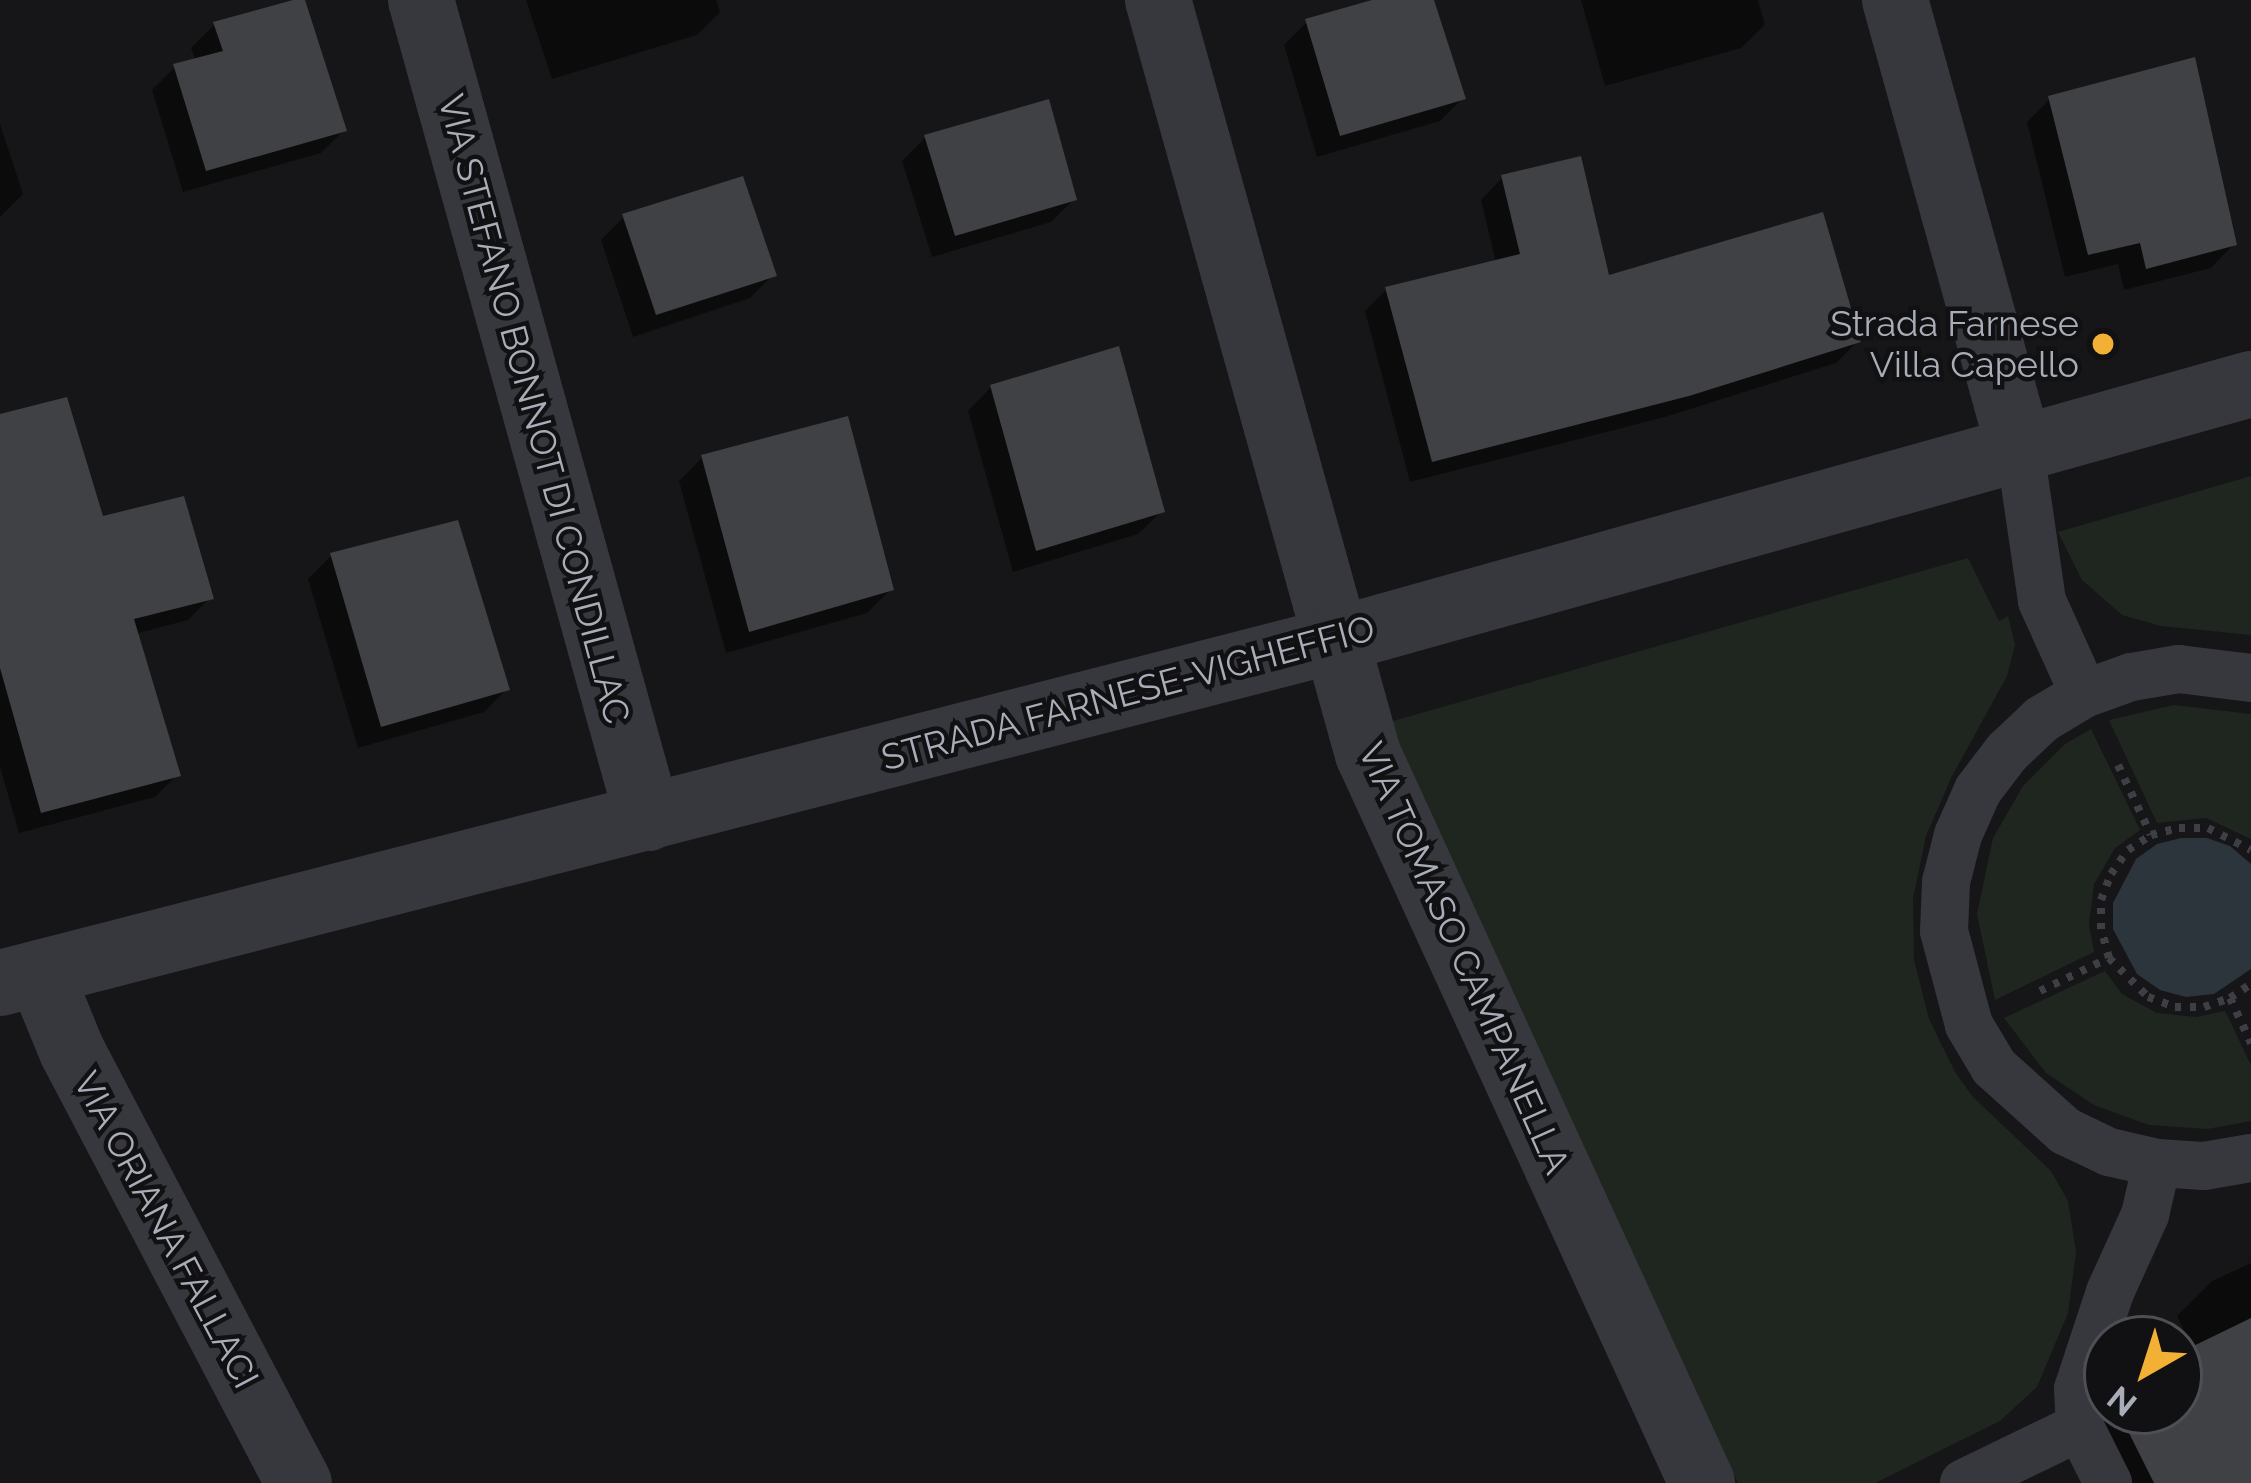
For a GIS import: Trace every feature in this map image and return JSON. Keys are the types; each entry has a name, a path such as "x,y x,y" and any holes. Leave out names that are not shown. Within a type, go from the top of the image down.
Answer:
{"street":[{"name":"VIA STEFANO BONNOT DI CONDILLAC","path":"421,0 648,818"},
{"name":"VIA TOMASO CAMPANELLA","path":"1157,0 1368,754 1702,1483"},
{"path":"1894,0 2020,450"},
{"name":"STRADA FARNESE-VIGHEFFIO","path":"20,978 1336,640 2251,384"},
{"name":"VIA ORIANA FALLACI","path":"20,978 72,1052 299,1483"}],"lane":[{"path":"2020,450 2042,601 2084,694"},
{"path":"2251,678 2179,669 2131,677 2084,694 2042,719 2007,752 1978,790 1958,835 1946,882 1944,932 1969,1025 1994,1067 2027,1102 2065,1131 2109,1152 2157,1163 2204,1166 2251,1158"},
{"path":"2108,1483 2080,1426 2078,1389 2110,1292 2145,1215 2157,1163"},
{"path":"1964,1483 2080,1426"}],"path":[{"path":"2084,694 2151,835"},
{"path":"2251,850 2208,828 2151,835 2128,850 2106,887 2101,929 2109,958 2126,980 2162,1002 2204,1006 2230,998 2251,984"},
{"path":"1969,1025 2109,958"},
{"path":"2230,998 2251,1043"}],"shaded area":[{"path":"2251,476 2251,635 2161,626 2122,615 2082,580 2058,532"},
{"path":"1968,558 1999,621 2008,616 2015,645 2007,676 1951,778 1926,836 1913,898 1914,960 1929,1019 1955,1072 1973,1097 2051,1171 2068,1201 2076,1252 2068,1313 2037,1387 2000,1421 1875,1483 1738,1483 1386,723"},
{"path":"2174,705 2251,714 2251,839 2206,818 2157,823 2109,720"},
{"path":"2091,729 2140,830 2115,848 2094,884 2089,924 2094,952 1995,1000 1977,914 1993,838 2023,786 2065,744"},
{"path":"2207,838 2230,846 2251,864 2251,969 2214,994 2186,997 2160,990 2137,974 2113,929 2113,903 2136,859 2157,844"},
{"path":"2105,971 2122,994 2157,1013 2196,1017 2225,1011 2251,1065 2251,1121 2207,1129 2149,1125 2094,1105 2046,1073 2004,1018"}],"building":[{"path":"305,0 347,131 206,171 173,64 223,51 213,22"},
{"path":"1372,0 1434,0 1466,99 1340,136 1305,19"},
{"path":"2195,57 2237,245 2146,269 2140,243 2088,255 2048,96"},
{"path":"1049,99 1077,200 955,236 924,135"},
{"path":"1581,156 1609,275 1823,212 1861,342 1689,396 1432,462 1385,287 1520,254 1501,175"},
{"path":"743,176 777,276 656,315 622,214"},
{"path":"1119,346 1165,512 1036,551 990,385"},
{"path":"67,397 103,516 184,496 214,599 134,619 181,776 41,813 0,668 0,414"},
{"path":"848,416 894,590 749,632 701,455"},
{"path":"458,520 510,690 381,727 330,553"},
{"path":"2251,1318 2251,1483 2154,1483 2130,1435 2203,1435 2203,1341"}],"place":[{"name":"Strada Farnese Villa Capello","path":"2103,344"}]}
